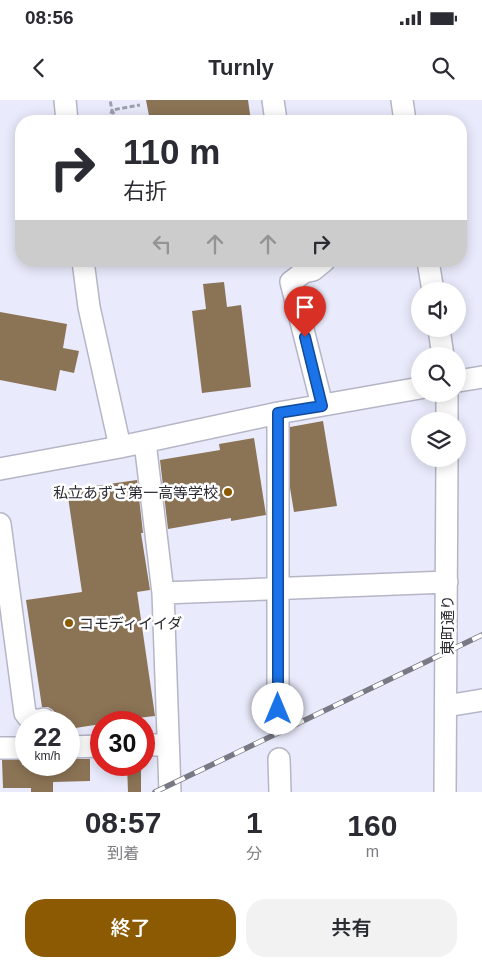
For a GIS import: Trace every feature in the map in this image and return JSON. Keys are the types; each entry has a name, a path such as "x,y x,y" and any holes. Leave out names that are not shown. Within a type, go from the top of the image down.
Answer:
{"street":[{"path":"65,100 66,115"},
{"path":"274,100 275,115"},
{"path":"402,100 404,115"},
{"path":"84,267 90,307 120,447"},
{"path":"317,267 313,270 303,267 291,282 322,406"},
{"path":"429,267 432,282"},
{"path":"466,380 482,377"},
{"path":"0,469 145,442 278,413 411,390"},
{"path":"278,413 278,709"},
{"path":"145,442 163,593 170,792"},
{"name":"東町通り","path":"445,792 447,467"},
{"path":"0,524 25,711"},
{"path":"163,593 447,582"},
{"path":"446,706 482,700"},
{"path":"155,745 168,745"},
{"path":"0,748 15,748"},
{"path":"280,760 280,792"}],"path":[{"path":"110,100 114,115"},
{"path":"112,110 140,105"},
{"path":"111,115 112,110"}],"building":[{"path":"146,100 248,100 250,115 149,115"},
{"path":"224,282 227,307 241,305 251,387 202,393 192,311 206,309 203,284"},
{"path":"0,312 67,324 63,348 79,351 74,373 60,370 56,391 0,380"},
{"path":"323,421 337,506 294,512 290,488 290,427"},
{"path":"254,438 266,515 231,521 231,518 168,529 160,460 220,450 219,444"},
{"path":"137,480 143,533 141,533 150,590 137,592 154,711 90,711 90,726 80,727 80,711 54,711 48,707 42,707 26,600 82,592 67,490"},
{"path":"80,759 90,759 90,781 53,782 53,792 31,792 31,788 3,788 2,760 15,760 15,776 80,776"},
{"path":"127,776 141,776 141,792 128,792"}],"railway":[{"path":"155,792 482,635"}],"place":[{"name":"私立あずさ第一高等学校","path":"228,492"},
{"name":"コモディイイダ","path":"69,623"}],"route":[{"path":"278,709 278,413 322,406 305,337"}]}
